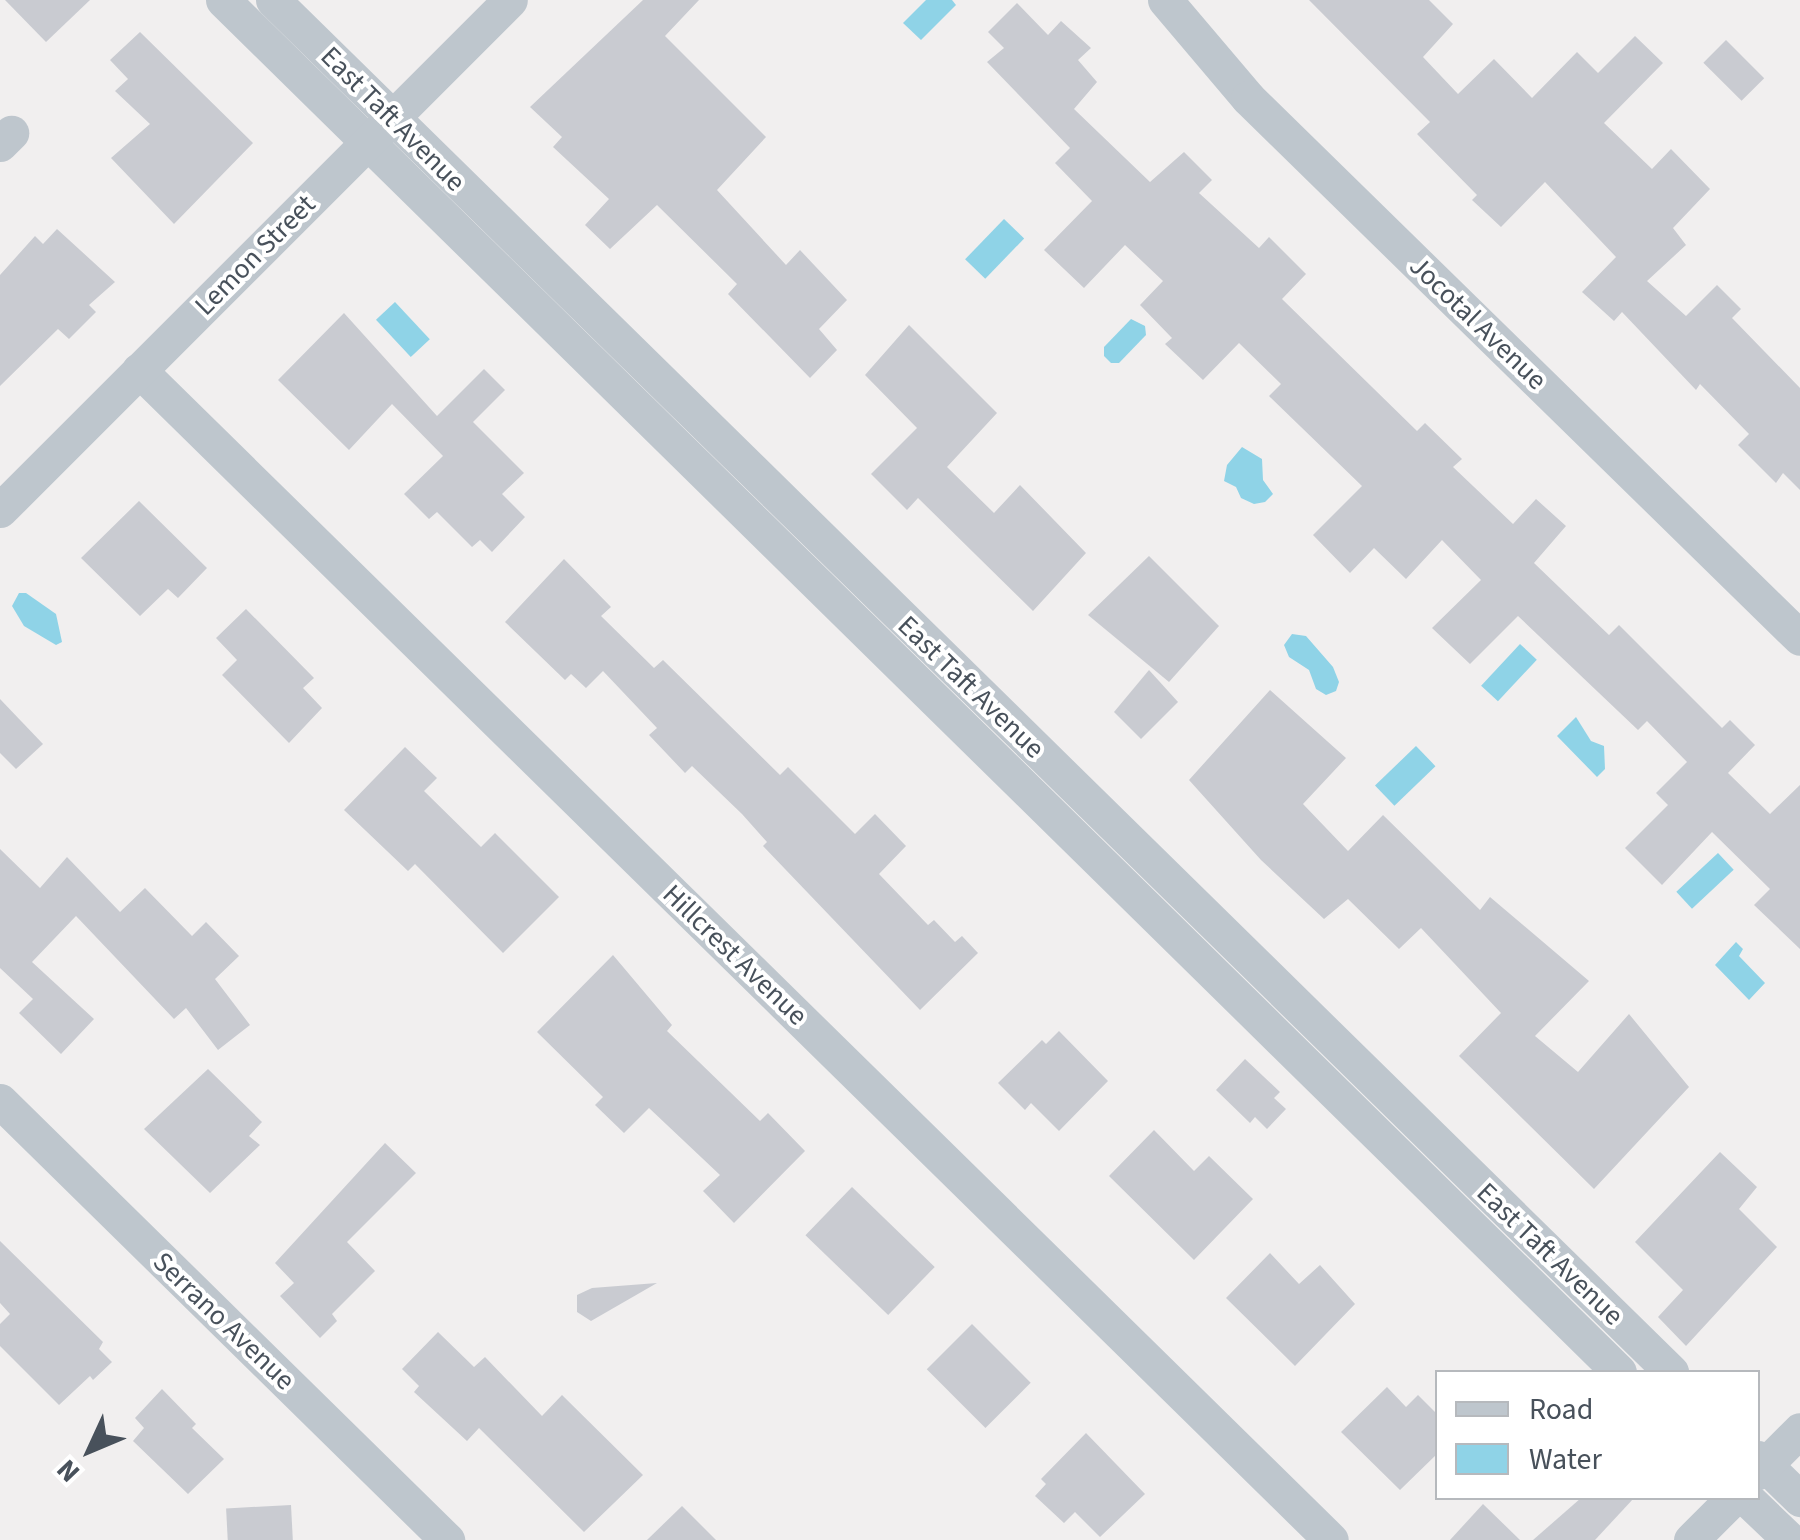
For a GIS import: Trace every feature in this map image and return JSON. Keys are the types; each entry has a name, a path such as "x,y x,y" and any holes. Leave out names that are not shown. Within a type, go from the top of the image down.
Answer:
{"street":[{"name":"East Taft Avenue","path":"223,0 379,130 920,636 1669,1370"},
{"name":"East Taft Avenue","path":"273,0 379,130 896,662 1617,1370"},
{"name":"Lemon Street","path":"0,510 510,0"},
{"name":"Jocotal Avenue","path":"1165,0 1248,98 1800,638"},
{"name":"Hillcrest Avenue","path":"139,370 1331,1540"},
{"path":"896,662 920,636"},
{"path":"1141,903 1166,877"},
{"name":"Serrano Avenue","path":"0,1101 446,1540"},
{"path":"1800,1430 1760,1465 1800,1499"},
{"path":"1692,1540 1731,1500"},
{"path":"1748,1500 1790,1540"}],"water":[{"path":"926,0 952,0 956,5 921,40 903,23"},
{"path":"1004,219 1024,238 985,279 965,259"},
{"path":"395,302 430,339 411,357 376,320"},
{"path":"1131,319 1145,326 1146,335 1119,363 1111,363 1104,356 1104,347"},
{"path":"1242,447 1262,459 1263,480 1273,494 1265,502 1254,504 1241,498 1236,487 1224,481 1227,465"},
{"path":"19,593 26,593 56,614 62,642 56,645 24,626 12,606"},
{"path":"1292,634 1306,636 1333,667 1339,682 1336,691 1326,695 1316,689 1309,670 1289,657 1284,645"},
{"path":"1520,644 1537,660 1498,701 1481,686"},
{"path":"1576,717 1591,741 1604,746 1605,769 1597,777 1557,736"},
{"path":"1416,746 1435,766 1394,806 1375,786"},
{"path":"1718,853 1734,870 1692,909 1676,892"},
{"path":"1736,942 1743,949 1739,956 1765,983 1749,1000 1715,965"}],"building":[{"path":"5,0 90,0 46,42"},
{"path":"643,0 699,0 665,36 766,137 717,190 786,265 800,250 847,300 819,329 837,350 810,378 728,294 737,284 657,205 610,249 585,225 609,199 553,147 562,137 530,107"},
{"path":"1309,0 1429,0 1453,24 1423,57 1458,94 1494,59 1532,98 1577,52 1598,73 1635,36 1663,63 1604,123 1652,169 1671,149 1710,189 1673,228 1686,245 1647,281 1686,316 1717,285 1741,309 1732,318 1800,388 1800,490 1783,473 1776,483 1738,445 1749,434 1700,384 1696,390 1622,312 1614,321 1582,292 1616,257 1545,182 1501,227 1472,200 1477,195 1417,134 1430,122"},
{"path":"1017,3 1048,35 1061,21 1091,48 1078,60 1097,82 1074,109 1150,182 1184,152 1212,180 1199,193 1259,248 1269,237 1306,274 1282,299 1417,431 1425,423 1462,459 1453,467 1513,524 1536,499 1566,526 1534,563 1609,635 1619,625 1722,728 1730,720 1755,745 1728,773 1770,814 1800,785 1800,949 1754,905 1770,889 1712,832 1662,885 1625,848 1668,805 1656,793 1687,762 1647,721 1638,730 1518,616 1470,664 1432,628 1481,580 1442,540 1406,579 1374,548 1350,573 1313,535 1362,486 1269,396 1281,384 1239,343 1203,380 1165,344 1172,338 1140,305 1163,281 1125,245 1084,288 1044,250 1092,201 1055,163 1070,148 987,62 1004,48 988,32"},
{"path":"140,32 253,143 174,224 111,158 150,124 115,91 128,79 110,60"},
{"path":"1726,40 1764,78 1742,101 1703,63"},
{"path":"57,229 115,282 89,305 96,312 69,339 58,329 0,386 0,275 35,236 43,244"},
{"path":"344,313 437,416 484,369 505,390 473,422 524,473 502,494 525,517 492,552 480,540 472,547 437,512 429,519 404,494 443,456 392,404 349,450 278,380"},
{"path":"909,325 997,413 947,467 994,513 1020,485 1086,553 1033,611 918,498 907,510 871,474 917,428 865,375"},
{"path":"139,501 207,568 178,598 168,589 140,616 81,558"},
{"path":"1149,556 1219,626 1169,682 1088,615"},
{"path":"564,559 611,607 601,616 654,668 663,660 780,775 788,767 855,834 875,814 906,846 879,874 928,925 934,920 955,942 962,936 978,953 920,1010 763,846 767,842 742,814 692,766 685,773 649,735 657,728 603,671 586,688 571,674 565,680 505,622"},
{"path":"246,609 314,678 303,688 322,708 289,743 222,675 237,660 216,638"},
{"path":"1149,670 1178,702 1141,739 1114,712"},
{"path":"1270,690 1346,758 1303,804 1348,851 1383,815 1480,910 1490,897 1589,981 1535,1036 1578,1072 1629,1014 1689,1087 1594,1189 1459,1056 1501,1013 1421,928 1399,949 1348,899 1324,919 1261,860 1189,780"},
{"path":"0,699 43,744 16,769 0,753"},
{"path":"405,747 437,778 424,791 481,847 495,833 559,897 503,953 415,864 408,871 344,810"},
{"path":"0,849 40,888 67,857 120,912 145,888 192,936 206,922 239,956 215,979 250,1025 218,1050 186,1008 174,1019 76,916 32,962 94,1019 61,1054 19,1013 33,999 0,968"},
{"path":"613,955 672,1025 667,1031 760,1121 768,1113 805,1151 734,1223 703,1191 720,1175 649,1108 624,1133 595,1105 603,1097 537,1032"},
{"path":"1059,1031 1108,1081 1059,1131 1031,1103 1025,1110 998,1083 1042,1040 1046,1044"},
{"path":"1245,1059 1280,1092 1274,1098 1286,1109 1267,1129 1255,1117 1250,1123 1216,1090"},
{"path":"208,1069 262,1122 249,1136 260,1145 210,1193 144,1129"},
{"path":"1154,1130 1194,1171 1209,1156 1253,1199 1194,1260 1109,1176"},
{"path":"385,1143 416,1173 347,1242 375,1271 332,1314 337,1321 320,1338 280,1296 294,1283 275,1263"},
{"path":"1720,1152 1757,1187 1739,1209 1777,1247 1686,1346 1658,1317 1683,1290 1635,1242"},
{"path":"852,1187 935,1267 888,1315 805,1235"},
{"path":"0,1241 103,1342 99,1349 112,1362 59,1405 0,1346 0,1324 10,1314 0,1303"},
{"path":"1270,1253 1299,1284 1320,1265 1355,1304 1295,1366 1226,1298"},
{"path":"657,1283 591,1321 577,1312 577,1295 592,1288"},
{"path":"972,1324 1031,1383 985,1428 927,1369"},
{"path":"438,1332 474,1367 485,1357 542,1416 562,1395 643,1475 584,1532 479,1428 467,1441 414,1392 419,1386 402,1369"},
{"path":"1387,1387 1406,1407 1418,1395 1435,1412 1435,1456 1400,1490 1341,1432"},
{"path":"162,1389 196,1424 192,1428 224,1459 188,1494 133,1441 144,1428 135,1418"},
{"path":"1086,1433 1145,1494 1100,1537 1075,1512 1064,1523 1035,1496 1046,1484 1041,1479"},
{"path":"1579,1500 1632,1500 1595,1540 1533,1540"},
{"path":"1483,1504 1520,1540 1450,1540"},
{"path":"291,1505 293,1540 228,1540 226,1508"},
{"path":"682,1506 716,1540 647,1540"}]}
